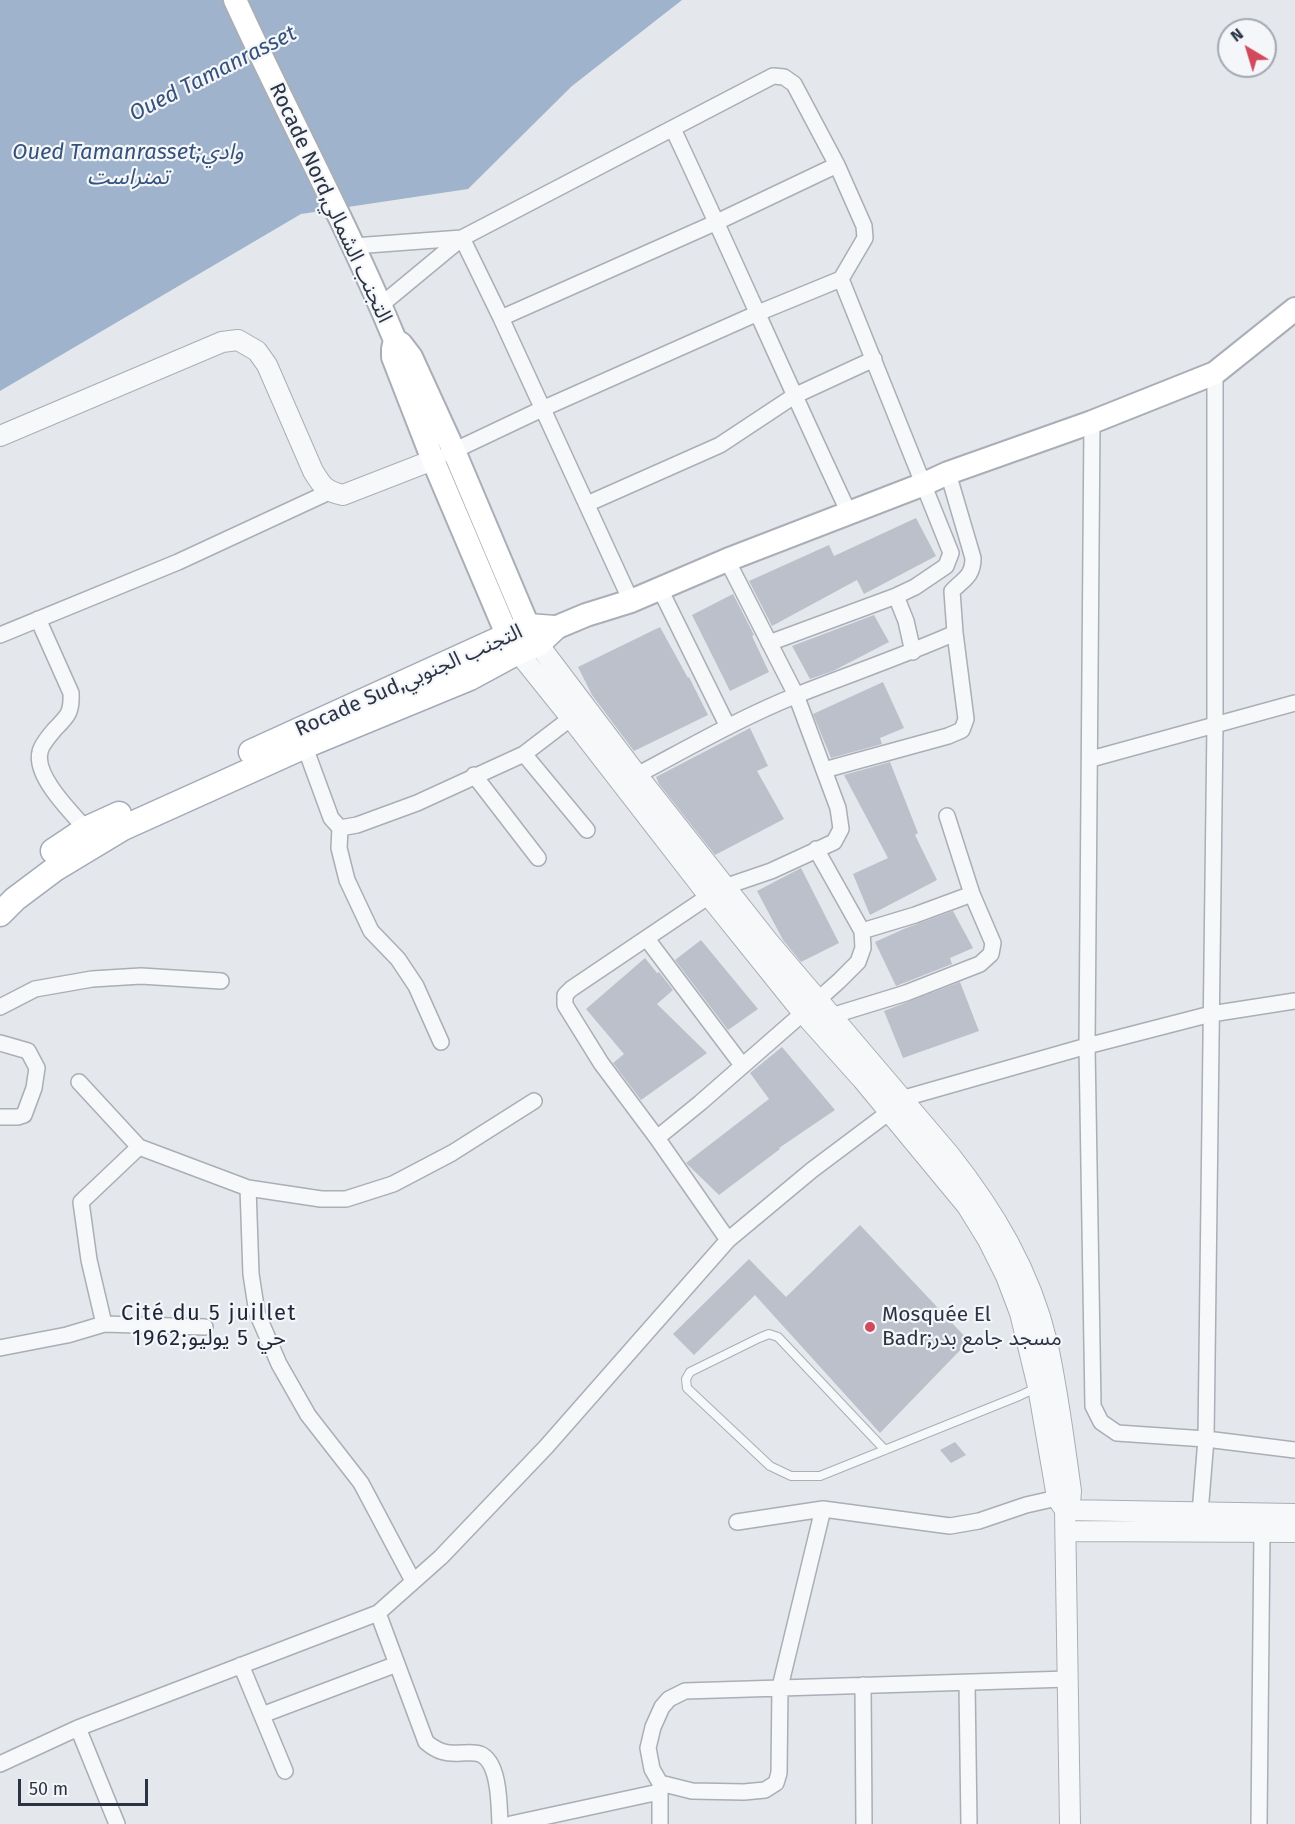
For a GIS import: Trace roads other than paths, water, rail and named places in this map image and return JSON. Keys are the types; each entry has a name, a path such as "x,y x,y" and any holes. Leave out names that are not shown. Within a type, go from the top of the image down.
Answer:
{"main road":[{"name":"Rocade Nord,التجنب الشمالي","path":"235,0 354,246 395,340 407,350 411,357 454,451 529,637"},
{"path":"529,637 631,601 727,560 948,473 1092,422 1215,373 1295,309"},
{"name":"Rocade Nord,التجنب الشمالي","path":"395,340 393,357 433,460 529,637"},
{"name":"Rocade Sud,التجنب الجنوبي","path":"0,914 15,899 55,869 123,828 470,654 529,637"},
{"name":"Rocade Sud,التجنب الجنوبي","path":"0,892 14,879 86,830 302,738"}],"street":[{"path":"0,436 222,342 238,340 257,351 267,365 320,483 329,492 343,495 454,451 758,312 841,279 865,238 864,226 837,165 794,84 784,77 772,76 462,238 381,305"},
{"path":"673,129 849,513"},
{"path":"501,318 717,222 837,165"},
{"path":"354,246 462,238"},
{"path":"462,238 631,601"},
{"path":"769,643 915,587 946,566 951,553 841,279"},
{"path":"586,504 720,445 794,396 874,359"},
{"path":"1200,1513 1206,1439 1215,725 1215,373"},
{"path":"1092,422 1088,1047 1094,1406 1101,1422 1118,1433 1206,1439 1295,1450"},
{"path":"824,770 948,736 962,730 966,719 952,591 970,575 973,558 948,473"},
{"path":"0,635 178,562 329,492"},
{"path":"727,560 796,696 838,808 841,829 834,842 771,871 716,891 571,989 565,995 565,1005 601,1063 657,1137 728,1240"},
{"path":"660,589 728,727"},
{"path":"896,596 906,621 913,652"},
{"path":"38,619 71,693 72,706 68,716 52,733 40,751 40,770 86,830"},
{"path":"637,775 728,727 796,696 913,652 955,633"},
{"path":"529,637 571,718 716,891 831,1016 868,1073 968,1206 1006,1276 1020,1313 1046,1385 1071,1491 1070,1504 1026,1505 979,1521 950,1526 823,1509 737,1522"},
{"path":"529,637 637,775 803,1013 868,1073"},
{"path":"1090,759 1295,704"},
{"path":"340,828 357,825 417,803 524,754 571,718"},
{"path":"302,738 331,818 340,828 339,849 347,880 371,931 398,959 416,986 441,1042"},
{"path":"524,754 587,830"},
{"path":"474,775 538,858"},
{"path":"831,1016 906,993 980,964 991,954 993,943 972,894 947,816"},
{"path":"657,1137 700,1103 858,962 863,948 862,931 816,849"},
{"path":"862,931 972,894"},
{"path":"647,939 742,1065"},
{"path":"0,1007 35,989 92,979 141,976 221,981"},
{"path":"0,1764 78,1728 378,1612 441,1557 546,1447 728,1240 812,1170 895,1106 1088,1047 1211,1014 1295,1001"},
{"path":"0,1043 28,1051 37,1068 34,1088 24,1115 0,1117"},
{"path":"79,1082 139,1147 248,1188 321,1199 346,1199 393,1184 452,1153 534,1101"},
{"path":"104,1324 89,1260 81,1202 139,1147"},
{"path":"248,1188 251,1274 257,1313 279,1364 308,1415 361,1483 412,1581"},
{"path":"0,1348 67,1335 104,1324 205,1327"},
{"path":"1061,1504 1200,1513 1295,1514"},
{"path":"1061,1504 1067,1531 1070,1824"},
{"path":"511,1824 660,1787 692,1791 744,1792 765,1790 776,1783 779,1773 780,1687 823,1509"},
{"path":"1067,1531 1295,1532"},
{"path":"1259,1824 1262,1532"},
{"path":"378,1612 426,1742 444,1754 482,1755 491,1764 495,1773 500,1824"},
{"path":"262,1715 397,1664"},
{"path":"241,1665 285,1771"},
{"path":"660,1824 660,1787 652,1769 648,1748 653,1727 662,1707 669,1699 685,1691 1068,1679"},
{"path":"967,1683 969,1824"},
{"path":"863,1685 864,1824"},
{"path":"78,1728 117,1824"}],"lane":[{"path":"885,1450 778,1337 769,1334 759,1338 690,1372 686,1379 687,1388 770,1466 791,1476 820,1476 885,1450 1046,1385"}],"water":[{"path":"0,0 682,0 572,86 468,189 301,214 0,391"}],"place":[{"name":"Mosquée El Badr;مسجد جامع بدر","path":"870,1327"}],"district":[{"name":"Cité du 5 juillet 1962;حي 5 يوليو","path":"209,1326"}],"water label":[{"name":"Oued Tamanrasset","path":"213,74"},
{"name":"Oued Tamanrasset;وادي تمنراست","path":"128,166"}]}
